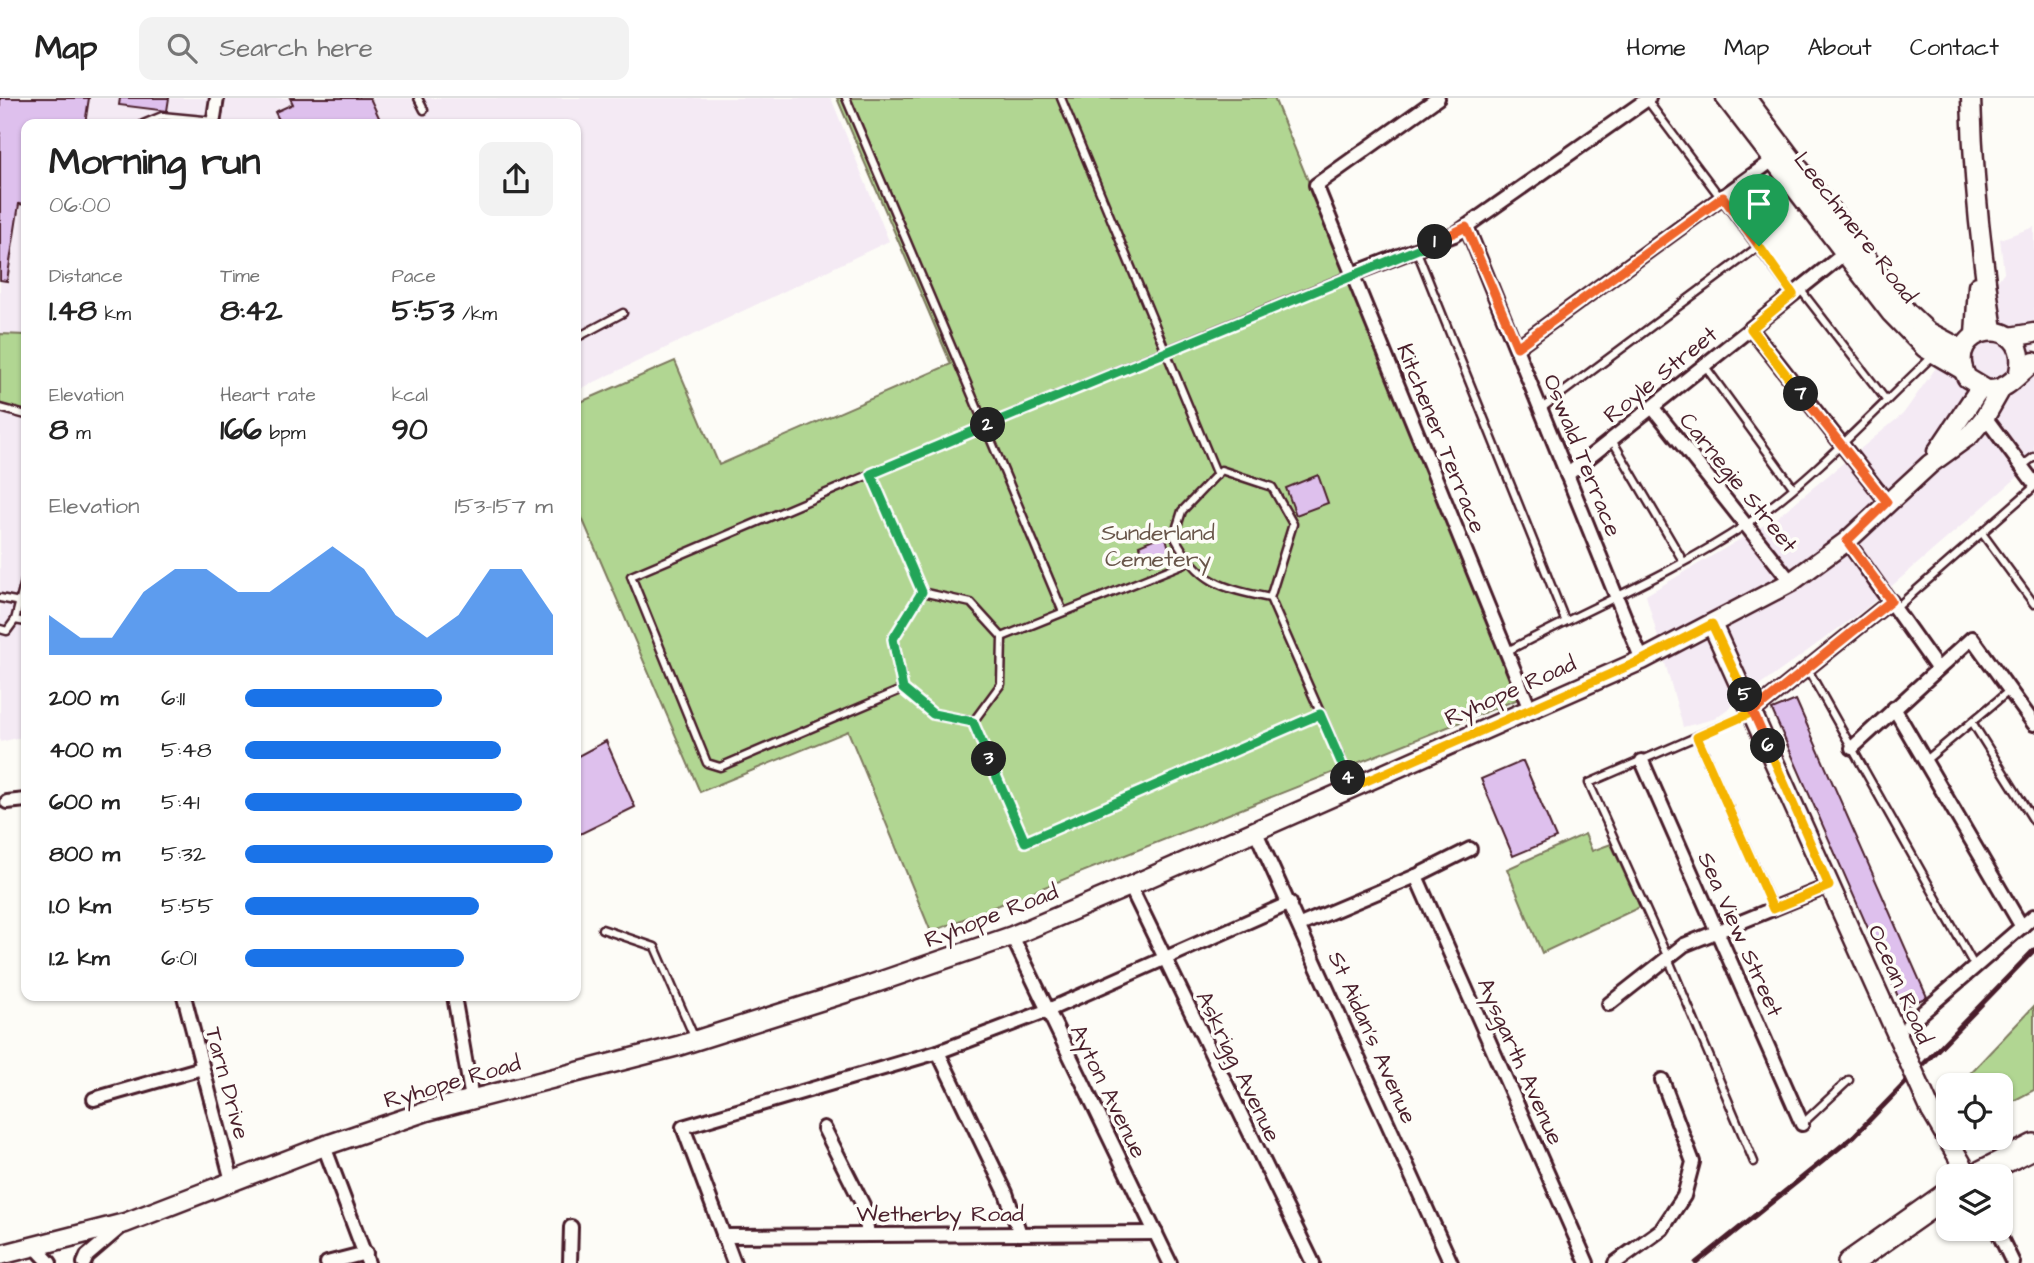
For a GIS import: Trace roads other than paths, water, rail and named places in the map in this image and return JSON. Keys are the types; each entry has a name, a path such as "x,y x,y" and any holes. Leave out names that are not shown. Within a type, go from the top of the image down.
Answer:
{"highway":[{"path":"1999,1164 2034,1146"},
{"path":"1850,1263 1936,1202"}],"main road":[{"name":"Leechmere Road","path":"1726,98 1891,313 1934,354 1963,370"},
{"name":"Leechmere Road","path":"1746,98 1906,311 1927,331 1963,350"},
{"path":"1971,98 1973,175 1984,333"},
{"path":"2001,389 1980,388 1963,370 1963,350 1984,333 2010,337 2034,333"},
{"name":"Ryhope Road","path":"0,1255 36,1248 125,1223 324,1146 472,1099 695,1040 861,988 1012,936 1529,707 1642,660 1791,582 1847,541 1930,464 1970,435 1986,417 2001,389 2009,385 2027,367 2010,337"},
{"name":"Ryhope Road","path":"1930,464 1980,388"},
{"path":"1712,624 1753,712"},
{"name":"Ocean Road","path":"1753,712 1829,886 1903,1031 1931,1111 1962,1164"}],"street":[{"path":"214,119 217,98"},
{"name":"Kitchener Terrace","path":"1438,98 1316,185 1529,707"},
{"path":"1352,274 1466,227 1647,98"},
{"path":"1517,347 1773,160"},
{"name":"Oswald Terrace","path":"1466,227 1542,408 1642,660"},
{"name":"Royle Street","path":"1567,475 1844,253"},
{"path":"1751,329 1887,502"},
{"name":"Carnegie Street","path":"1653,408 1791,582"},
{"path":"1986,417 2034,485"},
{"path":"1847,541 1937,668"},
{"path":"1753,712 1807,668 1894,605"},
{"path":"1852,748 1972,638 2034,723"},
{"path":"1894,708 2022,927"},
{"name":"Sea View Street","path":"1642,761 1802,1124"},
{"path":"7,802 21,801"},
{"name":"St Aidan's Avenue","path":"1255,830 1451,1263"},
{"path":"1300,925 1416,876 1470,849"},
{"name":"Aysgarth Avenue","path":"1416,876 1587,1263"},
{"name":"Askrigg Avenue","path":"1130,886 1313,1263"},
{"path":"1609,1004 1684,945 1829,886"},
{"path":"734,1263 683,1128 938,1052 1046,1011 1165,961 1290,903"},
{"path":"1903,1031 2034,916"},
{"name":"Ayton Avenue","path":"1012,936 1170,1263"},
{"name":"Tarn Drive","path":"185,1001 232,1181"},
{"path":"455,1001 472,1099"},
{"path":"938,1052 1006,1193 1020,1234"},
{"path":"94,1099 202,1068"},
{"path":"1615,1263 1662,1229 1684,1196 1693,1162 1662,1080"},
{"path":"824,1128 863,1205 868,1234"},
{"path":"324,1146 367,1258 327,1263"},
{"path":"85,1263 87,1256 125,1223"},
{"path":"570,1227 570,1263"},
{"name":"Wetherby Road","path":"723,1236 1156,1233"},
{"path":"2002,1241 2013,1263"},
{"path":"36,1248 50,1263"}],"lane":[{"path":"418,98 424,110"},
{"path":"845,98 1063,612"},
{"path":"1061,98 1217,475"},
{"path":"1647,98 1759,246 1886,401"},
{"path":"155,119 162,116 184,119"},
{"path":"1542,408 1759,246"},
{"path":"1416,249 1565,621"},
{"path":"903,689 720,767 706,763 631,576 1352,274"},
{"path":"581,335 623,313"},
{"path":"1506,652 1565,621 1618,599 1746,524 1841,444 1934,354"},
{"path":"1704,365 1793,487"},
{"path":"0,408 21,414"},
{"path":"1612,440 1683,561"},
{"path":"2022,466 2034,457"},
{"path":"1270,598 1223,588 1188,562 1174,536 1182,511 1221,470 1272,487 1293,524 1270,598 1353,787"},
{"path":"871,474 922,592"},
{"path":"1894,605 1982,533 2034,485"},
{"path":"1982,533 2034,604"},
{"path":"1002,637 1188,562"},
{"path":"922,592 971,603 1002,637 1002,684 973,722"},
{"path":"922,592 893,639 903,689 933,714 973,722"},
{"path":"0,598 20,602"},
{"path":"0,629 7,631 15,620 21,598"},
{"path":"15,620 21,621"},
{"path":"1807,668 1976,969"},
{"path":"1925,761 2010,690"},
{"path":"1753,712 1589,783 1668,958 1754,1162"},
{"path":"973,722 1025,842 1320,714"},
{"path":"1972,722 2034,821"},
{"path":"1697,737 1773,909"},
{"path":"603,929 655,947 695,1040"},
{"path":"1802,1124 1849,1080"}],"railway":[{"path":"1696,1263 1854,1136 2034,950"}],"park label":[{"name":"Sunderland Cemetery","path":"1158,545"}]}
